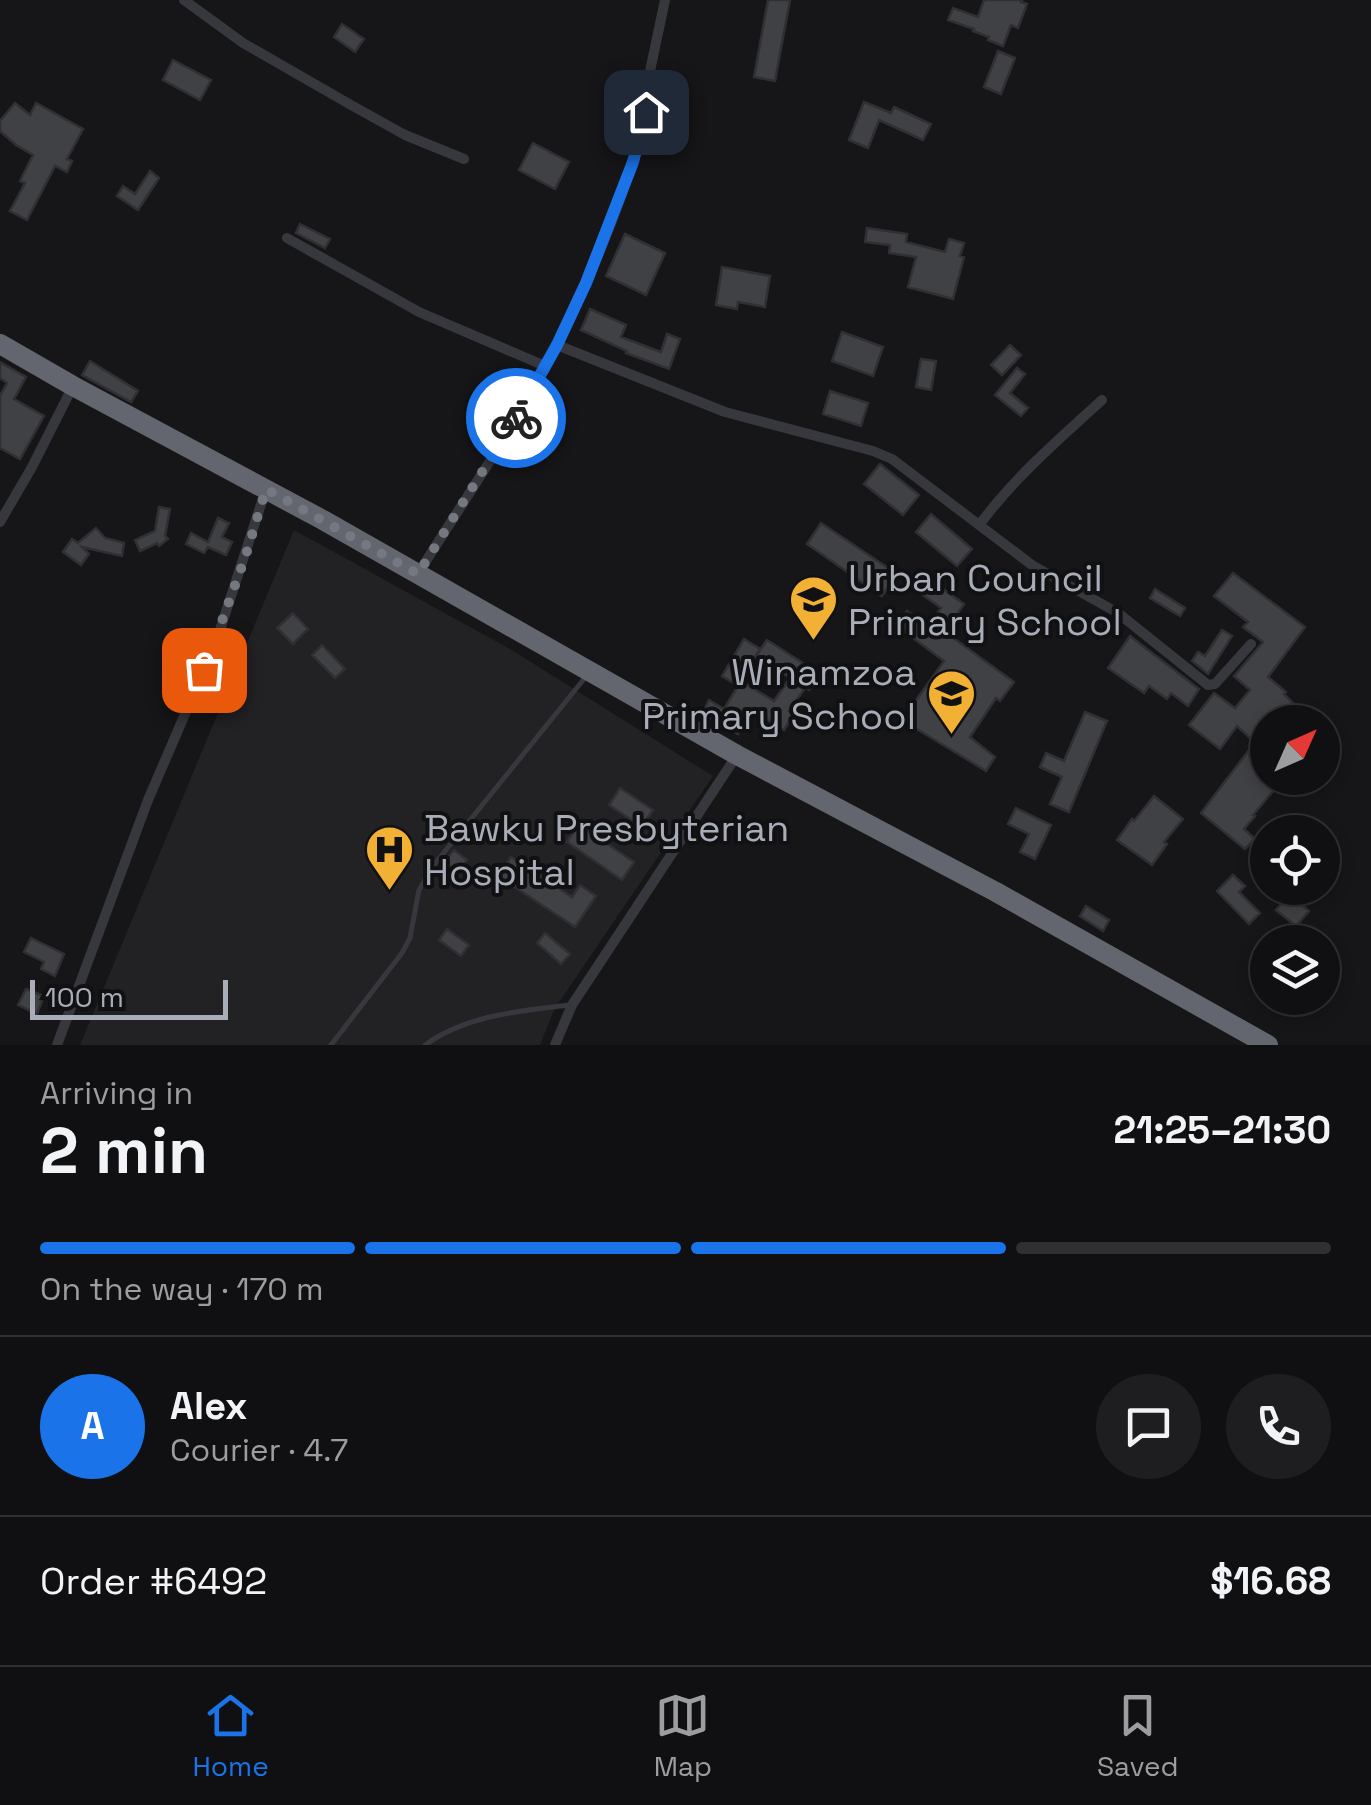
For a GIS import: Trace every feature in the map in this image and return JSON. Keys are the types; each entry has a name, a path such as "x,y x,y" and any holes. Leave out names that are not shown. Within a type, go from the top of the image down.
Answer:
{"highway":[{"path":"0,344 737,755 996,892 1268,1045"}],"street":[{"path":"184,0 243,42 351,105 405,135 464,159"},
{"path":"418,574 516,420 586,283 637,149 665,0"},
{"path":"287,238 419,312 546,366"},
{"path":"557,345 724,412 892,459 1039,570 1118,613 1208,685 1215,684 1251,644"},
{"path":"0,522 73,386"},
{"path":"980,524 1037,458 1102,400"},
{"path":"57,1045 148,800 216,642 266,489"},
{"path":"555,1045 572,1005 737,755"}],"lane":[{"path":"331,1045 402,953 410,938 419,890 433,866 590,672"},
{"path":"425,1045 479,1020 572,1005"}],"shaded area":[{"name":"Bawku Presbyterian Hospital","path":"294,530 510,649 713,776 555,1008 540,1045 80,1045"}],"building":[{"path":"768,0 790,0 775,81 754,77"},
{"path":"984,0 1022,0 1027,4 1018,28 1011,25 1003,46 948,20 953,8 978,17"},
{"path":"342,24 364,39 355,52 334,37"},
{"path":"998,51 1015,58 1001,94 984,87"},
{"path":"173,60 211,80 200,100 163,80"},
{"path":"864,102 891,113 894,107 931,124 923,140 879,120 868,148 849,140"},
{"path":"15,103 30,115 36,103 83,129 67,159 72,161 67,172 55,166 27,220 10,211 25,183 20,181 33,155 0,131 0,121"},
{"path":"533,143 569,162 555,189 519,170"},
{"path":"150,171 159,178 138,210 117,196 123,186 135,194"},
{"path":"300,224 330,239 325,248 296,233"},
{"path":"867,228 907,234 906,242 945,252 949,239 964,243 953,299 908,287 916,257 889,253 890,245 865,242"},
{"path":"625,234 665,253 646,295 606,276"},
{"path":"722,267 770,276 765,307 738,302 737,309 716,305"},
{"path":"590,309 626,325 621,337 661,352 667,334 680,339 669,369 581,330"},
{"path":"842,332 883,347 873,376 832,361"},
{"path":"1010,345 1021,355 1002,375 991,365"},
{"path":"921,359 936,361 931,390 916,387"},
{"path":"90,361 138,391 131,402 82,375"},
{"path":"0,362 26,377 14,399 44,416 20,459 0,448 0,396 7,383 0,378"},
{"path":"1017,368 1025,374 1010,393 1028,408 1021,416 995,395"},
{"path":"830,391 868,403 861,426 823,414"},
{"path":"880,464 919,495 903,515 864,484"},
{"path":"159,507 170,509 165,536 168,539 140,551 135,540 155,531"},
{"path":"931,514 972,549 957,566 916,532"},
{"path":"218,518 229,523 222,537 232,542 226,555 208,547 204,553 186,544 191,533 208,542"},
{"path":"821,523 897,574 882,596 807,544"},
{"path":"96,528 105,538 124,543 122,556 82,547 89,554 81,565 63,552 72,539 78,543"},
{"path":"1233,573 1305,627 1268,677 1293,703 1250,705 1250,738 1237,726 1220,749 1189,725 1214,693 1235,708 1250,690 1234,676 1263,642 1243,627 1248,622 1214,596"},
{"path":"929,579 964,604 945,632 1014,682 1000,701 996,698 970,737 995,757 986,771 902,720 944,661 897,626 907,611 928,626 941,608 920,593"},
{"path":"1155,589 1185,608 1180,616 1150,598"},
{"path":"293,613 308,629 293,644 277,628"},
{"path":"1222,630 1232,636 1208,674 1192,661 1198,652 1205,656"},
{"path":"1130,636 1199,689 1188,706 1171,693 1167,699 1149,686 1144,693 1108,668"},
{"path":"744,639 760,649 737,685 722,676"},
{"path":"767,640 820,674 789,711 794,714 784,730 751,710 738,734 702,714 709,700 724,709 741,681 774,701 790,678 756,656"},
{"path":"322,645 345,669 335,678 312,655"},
{"path":"1085,712 1107,721 1069,812 1050,804 1062,777 1040,767 1046,753 1064,761"},
{"path":"1249,750 1250,795 1270,795 1250,815 1244,829 1250,834 1250,844 1245,849 1201,813"},
{"path":"620,788 653,810 642,827 609,805"},
{"path":"1154,796 1183,819 1152,865 1117,840"},
{"path":"1016,808 1051,825 1035,859 1020,852 1029,834 1008,824"},
{"path":"578,824 634,862 622,880 567,842"},
{"path":"454,850 467,860 454,877 440,867"},
{"path":"511,857 572,897 580,885 596,896 575,927 498,876"},
{"path":"1233,875 1245,886 1239,892 1260,913 1249,924 1217,891"},
{"path":"1280,905 1302,905 1309,911 1295,925 1276,910"},
{"path":"1086,906 1109,920 1103,931 1080,916"},
{"path":"447,929 469,945 461,956 439,940"},
{"path":"545,933 570,954 561,964 537,943"},
{"path":"31,938 64,954 55,976 41,969 44,962 24,952"},
{"path":"26,989 44,996 37,1014 18,1005"}],"way so far":[{"path":"204,670 266,489 418,574 516,418"}],"place":[{"name":"Urban Council Primary School","path":"813,642"},
{"name":"Winamzoa Primary School","path":"951,736"},
{"name":"Bawku Presbyterian Hospital","path":"389,892"}],"route":[{"path":"516,418 586,283 633,162 646,112"}]}
